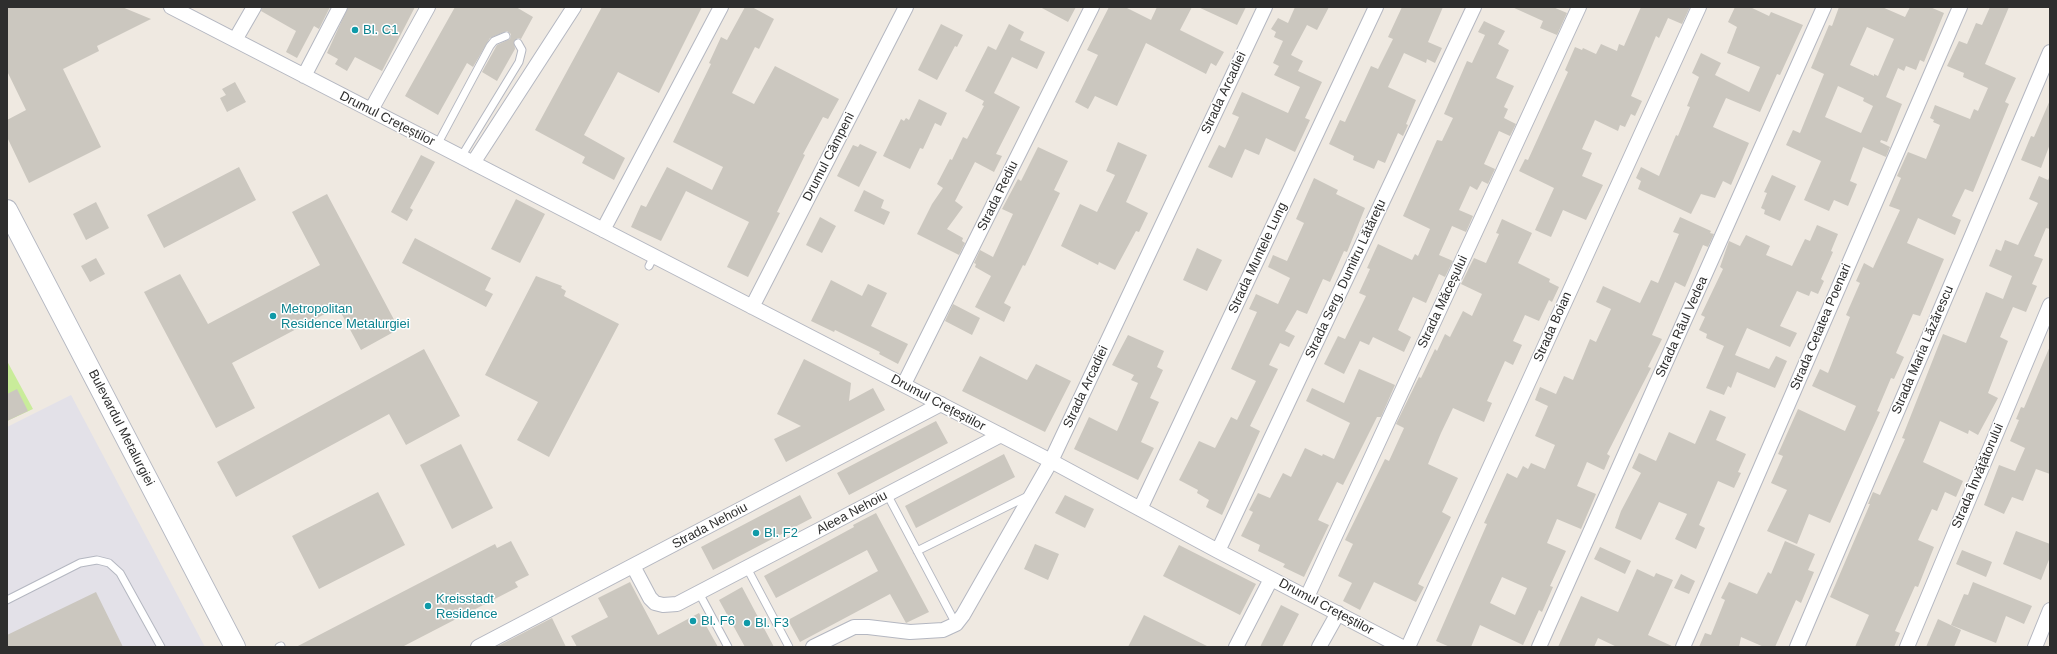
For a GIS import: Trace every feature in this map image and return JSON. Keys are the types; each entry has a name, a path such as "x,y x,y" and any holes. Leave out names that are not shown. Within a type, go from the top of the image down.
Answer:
{"main road":[{"name":"Bulevardul Metalurgiei","path":"7,210 235,647"}],"street":[{"name":"Drumul Crețeștilor","path":"171,7 603,230 651,261 752,307 904,384 1402,647"},
{"path":"235,40 254,7"},
{"path":"304,76 340,7"},
{"path":"371,110 428,7"},
{"path":"467,160 574,7"},
{"path":"603,230 721,7"},
{"name":"Drumul Câmpeni","path":"752,307 906,7"},
{"name":"Strada Rediu","path":"904,384 1092,7"},
{"name":"Strada Arcadiei","path":"956,624 963,615 1051,461 1265,7"},
{"name":"Strada Muntele Lung","path":"1140,509 1376,7"},
{"name":"Strada Serg. Dumitru Lătărețu","path":"1218,551 1474,7"},
{"name":"Strada Măceșului","path":"1307,597 1579,7"},
{"name":"Strada Boian","path":"1408,647 1699,7"},
{"name":"Strada Râul Vedea","path":"1539,647 1824,7"},
{"name":"Strada Cetatea Poenari","path":"1683,647 1960,7"},
{"name":"Strada Maria Lăzărescu","path":"1797,647 2050,52"},
{"name":"Strada Învățătorului","path":"1907,647 2050,305"},
{"name":"Strada Nehoiu","path":"478,647 941,404"},
{"name":"Aleea Nehoiu","path":"633,566 650,598 655,603 670,606 677,604 1001,435"},
{"name":"Drumul Crețeștilor","path":"1236,647 1271,579"},
{"path":"2035,647 2050,610"},
{"path":"1319,647 1338,613"},
{"path":"814,647 854,627 868,627 910,632 943,630 956,624"}],"lane":[{"path":"437,145 490,46 494,41 506,36"},
{"path":"467,160 519,62 522,50 518,43"},
{"path":"887,494 956,624"},
{"path":"917,551 1032,494"},
{"path":"7,600 80,564 97,560 109,563 120,573 161,647"},
{"path":"747,568 789,647"},
{"path":"699,593 728,647"}],"shaded area":[{"path":"71,395 205,647 7,647 7,427"}],"green space":[{"path":"7,361 33,409 7,421"}],"building":[{"path":"7,7 122,7 151,19 97,46 99,51 63,69 101,147 29,183 7,137 7,120 26,110 7,71"},
{"path":"262,7 330,7 319,29 314,26 297,58 286,52 296,31 261,11"},
{"path":"348,7 415,7 382,71 355,57 347,71 335,64 338,59 327,53"},
{"path":"455,7 516,7 533,17 521,39 518,38 514,41 515,49 497,81 482,72 497,45 510,39 511,34 507,31 490,38 473,67 467,63 438,115 405,96"},
{"path":"602,7 702,7 659,93 618,72 584,135 625,158 614,180 582,163 585,157 535,130"},
{"path":"745,7 752,7 774,19 759,49 755,47 732,93 754,104 775,66 839,99 828,119 823,117 803,154 805,155 777,212 780,213 748,277 727,267 749,222 686,191 661,241 631,227 641,205 646,207 667,167 712,190 723,167 673,142 711,64 709,63 721,37 727,40"},
{"path":"1040,7 1076,7 1068,22"},
{"path":"1109,7 1125,7 1151,20 1157,7 1192,7 1180,30 1224,52 1216,66 1211,63 1206,74 1146,43 1117,106 1095,96 1088,109 1075,102 1098,55 1087,50"},
{"path":"1198,7 1246,7 1237,25"},
{"path":"1295,7 1329,7 1317,30 1307,25 1291,55 1303,61 1298,71 1322,82 1305,118 1310,120 1295,152 1266,138 1259,155 1245,149 1232,178 1208,167 1219,145 1225,148 1239,117 1232,114 1242,92 1288,113 1300,87 1274,75 1279,66 1273,63 1283,41 1274,37 1276,32 1271,29 1278,18 1288,23"},
{"path":"1402,7 1443,7 1428,42 1442,48 1435,63 1427,59 1426,63 1404,53 1388,87 1416,100 1406,124 1408,125 1403,136 1398,133 1385,163 1378,160 1374,169 1353,160 1354,156 1329,144 1340,120 1345,122 1371,66 1378,69 1393,39 1388,37"},
{"path":"1512,7 1553,7 1567,13 1557,35 1540,28 1543,21"},
{"path":"1641,7 1690,7 1682,24 1668,18 1659,38 1656,36 1631,96 1642,101 1635,116 1631,114 1625,127 1620,125 1618,131 1595,120 1582,149 1592,153 1582,176 1603,185 1586,220 1563,210 1551,237 1535,230 1554,188 1519,171 1525,159 1528,160 1568,72 1565,70 1575,47 1582,50 1583,48 1596,54 1601,44 1617,51 1619,44 1624,46"},
{"path":"1735,7 1750,7 1769,16 1771,12 1803,25 1780,75 1777,74 1760,112 1726,98 1713,127 1749,143 1731,185 1723,181 1715,198 1701,194 1691,214 1638,189 1641,181 1636,178 1641,167 1659,176 1676,135 1678,136 1690,107 1687,106 1699,77 1692,73 1701,53 1721,63 1715,75 1749,92 1760,67 1727,53 1737,27 1728,22"},
{"path":"1839,7 1882,7 1905,17 1910,7 1930,7 1944,13 1924,62 1920,60 1916,70 1906,66 1904,71 1898,68 1886,97 1902,104 1887,142 1881,140 1880,142 1890,147 1886,157 1863,147 1850,181 1857,184 1848,206 1834,200 1829,211 1804,200 1821,161 1786,145 1793,130 1800,133 1824,74 1811,68 1829,25 1832,26","holes":["1867,27 1894,39 1878,76 1874,74 1874,76 1850,65","1838,86 1864,98 1863,101 1873,106 1861,133 1825,117"]},
{"path":"1990,7 2009,7 1985,64 2016,78 2005,102 2009,104 1973,192 1965,189 1952,216 1961,220 1955,235 1918,218 1907,243 1944,259 1920,316 1913,314 1896,353 1904,357 1894,379 1891,378 1877,411 1880,412 1830,523 1809,514 1797,544 1767,531 1787,490 1771,483 1783,456 1778,454 1798,409 1845,431 1856,406 1812,386 1820,369 1828,373 1850,317 1846,315 1860,283 1856,281 1864,263 1873,268 1900,210 1889,206 1901,178 1897,176 1908,152 1926,159 1940,125 1933,122 1934,120 1930,118 1935,105 1970,119 1974,109 1978,111 1988,88 1963,77 1964,73 1947,66 1959,41 1967,44 1976,23 1982,25"},
{"path":"1484,21 1505,31 1498,44 1509,50 1496,78 1514,86 1504,107 1508,109 1504,118 1516,124 1510,136 1499,131 1484,164 1495,169 1488,184 1482,181 1477,190 1470,186 1459,210 1473,216 1466,232 1452,226 1439,255 1453,261 1445,277 1439,274 1426,303 1413,297 1398,330 1411,337 1404,352 1373,337 1369,345 1360,341 1344,374 1324,364 1338,336 1345,339 1366,296 1359,293 1370,269 1367,268 1378,244 1412,260 1415,254 1418,256 1430,229 1403,216 1437,140 1442,141 1453,118 1444,114 1467,61 1472,63 1485,35 1478,32"},
{"path":"941,24 963,35 957,47 955,46 937,80 918,70"},
{"path":"1009,24 1024,32 1020,40 1045,52 1037,69 1012,57 994,93 1020,107 996,154 1002,156 994,172 975,162 955,201 963,207 947,229 963,238 962,241 965,243 959,255 917,234 932,204 943,188 937,184 950,159 952,160 963,137 967,139 984,106 982,105 984,101 965,91 988,46 996,50"},
{"path":"235,82 246,102 227,112 220,98 226,95 222,89"},
{"path":"919,99 947,113 941,126 935,123 923,149 920,148 910,169 883,156 901,119 904,121 906,118 909,120"},
{"path":"2050,100 2050,144 2041,168 2021,160 2031,136 2034,137"},
{"path":"1118,142 1147,155 1126,202 1148,213 1139,232 1136,231 1115,270 1099,262 1098,265 1061,246 1080,204 1097,212 1115,175 1106,171"},
{"path":"860,144 877,152 859,187 837,176 853,145 858,147"},
{"path":"1038,147 1068,161 1054,190 1060,193 1025,266 1023,265 1004,303 1011,307 1004,322 975,307 991,276 975,267 976,264 974,263 980,250 993,257 1013,214 1002,209 1018,179 1021,181"},
{"path":"421,155 435,162 410,208 413,210 407,221 391,212"},
{"path":"239,167 256,200 164,248 147,215"},
{"path":"1772,175 1796,186 1780,221 1764,214 1765,210 1761,208 1767,193 1764,192"},
{"path":"2039,176 2048,180 2050,176 2050,229 2046,228 2034,256 2043,259 2032,284 2037,286 2026,312 2013,307 2000,337 2008,341 1988,393 1998,398 1978,435 1969,430 1968,434 1940,421 1923,462 1963,481 1956,497 1945,492 1937,511 1932,509 1918,540 1934,547 1918,587 1915,586 1895,631 1900,633 1894,647 1855,647 1869,615 1830,597 1870,504 1868,504 1873,492 1880,495 1905,439 1902,438 1943,334 1966,343 1986,292 2003,299 2012,276 1989,266 1996,249 2001,251 2005,240 2018,245 2038,203 2029,199"},
{"path":"1314,178 1338,190 1336,194 1365,208 1347,252 1344,251 1330,282 1323,279 1307,314 1297,310 1285,331 1295,336 1289,347 1280,343 1269,365 1278,369 1250,426 1260,431 1222,515 1206,507 1209,500 1197,493 1198,490 1179,480 1199,441 1215,448 1231,417 1237,420 1256,381 1231,369 1257,312 1249,309 1256,294 1278,304 1290,278 1268,267 1273,255 1287,261 1304,223 1296,219"},
{"path":"864,190 884,200 881,208 890,212 884,225 854,211"},
{"name":"Metropolitan Residence Metalurgiei","path":"327,194 399,329 361,350 338,307 232,363 255,408 216,428 144,292 180,274 208,324 320,265 292,212"},
{"path":"516,199 545,214 520,263 491,249"},
{"path":"96,202 109,228 86,240 73,214"},
{"path":"820,217 836,226 822,253 806,245"},
{"path":"1680,217 1711,231 1710,233 1714,234 1708,247 1703,245 1685,287 1675,282 1652,335 1662,339 1648,367 1651,368 1607,454 1610,456 1604,470 1587,462 1577,486 1596,494 1581,529 1557,519 1547,543 1566,551 1550,586 1553,587 1542,612 1539,610 1523,645 1480,625 1471,647 1450,647 1436,641 1487,524 1484,523 1507,473 1517,478 1523,466 1528,469 1531,463 1545,469 1555,445 1535,436 1548,406 1535,400 1540,387 1556,394 1564,376 1573,380 1590,339 1596,342 1611,309 1596,302 1603,286 1640,303 1651,280 1658,283 1679,234 1673,232","holes":["1502,577 1527,588 1515,615 1490,603"]},
{"path":"1502,219 1532,233 1518,263 1550,279 1549,282 1559,287 1552,302 1549,300 1539,321 1525,315 1513,341 1522,345 1513,365 1505,361 1487,401 1492,403 1484,422 1453,408 1441,433 1428,464 1458,478 1442,512 1451,517 1418,584 1424,587 1416,602 1374,582 1360,610 1343,601 1352,583 1338,576 1353,544 1345,540 1385,459 1389,461 1404,428 1396,424 1419,377 1421,378 1435,349 1437,351 1445,334 1450,337 1463,311 1472,316 1482,294 1461,284 1474,258 1486,263 1499,234 1496,233"},
{"path":"1817,225 1838,234 1831,251 1833,252 1821,279 1824,281 1818,294 1811,291 1809,296 1797,291 1780,326 1797,333 1790,347 1747,328 1735,355 1769,369 1776,356 1787,361 1775,388 1737,372 1731,388 1728,386 1724,395 1706,388 1724,346 1706,338 1707,334 1699,330 1705,317 1701,315 1723,269 1720,267 1729,241 1740,246 1746,235 1770,246 1766,255 1792,266 1805,239 1810,241"},
{"path":"415,238 491,278 485,290 493,294 486,307 402,263"},
{"path":"1197,248 1222,260 1207,291 1183,280"},
{"path":"96,258 105,274 90,282 81,266"},
{"path":"536,276 562,286 561,288 566,291 564,296 619,324 549,457 517,440 538,402 485,375"},
{"path":"831,280 862,296 868,284 887,293 871,326 908,344 898,364 879,354 880,352 835,330 834,332 811,321"},
{"path":"953,304 980,318 972,335 945,321"},
{"path":"1128,335 1164,351 1157,367 1163,370 1150,398 1159,402 1141,442 1154,448 1138,480 1074,449 1089,417 1117,431 1138,383 1131,380 1134,375 1112,365"},
{"path":"2050,346 2050,474 2036,469 2023,501 2012,497 2004,514 1984,505 1999,465 2015,471 2025,448 2010,441 2019,420 2016,419 2021,407 2024,408"},
{"path":"424,349 460,416 406,445 389,414 236,497 217,462"},
{"path":"980,356 1027,380 1036,364 1071,381 1045,432 962,391"},
{"path":"804,359 851,383 849,401 873,388 885,410 786,462 774,439 801,426 777,414"},
{"path":"1359,369 1395,385 1381,417 1377,417 1343,485 1337,482 1318,520 1329,525 1304,577 1283,567 1285,564 1258,551 1260,545 1241,536 1253,512 1249,510 1258,493 1270,498 1283,473 1291,477 1305,448 1322,456 1323,454 1334,459 1350,423 1306,401 1312,388 1344,403"},
{"path":"17,389 28,411 7,421 7,394"},
{"path":"1710,410 1726,417 1716,440 1746,454 1738,472 1741,473 1734,488 1718,481 1699,525 1705,528 1696,549 1675,539 1687,514 1659,502 1641,540 1615,528 1621,511 1641,473 1632,468 1639,453 1656,461 1669,432 1695,444"},
{"path":"936,421 948,443 849,495 837,473"},
{"path":"461,444 493,508 452,529 420,465"},
{"path":"1004,454 1015,477 916,528 905,506"},
{"path":"378,492 405,545 319,589 292,536"},
{"name":"Bl. F2","path":"800,495 812,518 713,570 701,547"},
{"path":"1065,495 1094,509 1085,528 1055,513"},
{"path":"876,513 929,612 906,623 890,594 800,642 788,620 878,571 867,550 776,598 764,576 854,527 853,525"},
{"path":"2016,531 2050,544 2050,557 2041,580 2003,564"},
{"name":"Kreisstadt Residence","path":"511,541 529,575 515,582 518,587 402,647 296,647 495,544 497,548"},
{"path":"1785,541 1815,554 1808,570 1814,572 1801,603 1796,600 1775,647 1764,647 1741,637 1739,647 1699,647 1705,633 1711,635 1725,600 1721,598 1729,582 1757,594 1768,572 1771,574"},
{"path":"1035,544 1059,554 1048,580 1024,569"},
{"path":"1179,545 1256,584 1240,615 1163,576"},
{"path":"1600,547 1631,561 1625,574 1594,559"},
{"path":"1962,550 1992,562 1986,577 1956,564"},
{"path":"1637,569 1654,577 1656,573 1673,580 1648,635 1674,647 1617,647 1598,638 1594,647 1558,647 1581,596 1618,612"},
{"path":"1681,574 1695,581 1689,594 1674,588"},
{"path":"630,582 658,635 699,613 718,647 577,647 571,636 608,617 598,598"},
{"path":"1973,582 2032,606 2024,624 2006,616 1996,643 1951,625 1964,594 1968,595"},
{"name":"Bl. F3","path":"742,587 774,647 745,647 719,600"},
{"path":"96,592 123,647 7,647 7,635"},
{"path":"1281,605 1299,614 1282,647 1260,647"},
{"path":"1144,615 1209,647 1128,647"},
{"path":"552,618 566,647 496,647"},
{"path":"1938,619 1961,630 1954,647 1926,647"}],"place":[{"name":"Bl. C1","path":"355,30"},
{"name":"Metropolitan Residence Metalurgiei","path":"273,316"},
{"name":"Bl. F2","path":"756,533"},
{"name":"Kreisstadt Residence","path":"428,606"},
{"name":"Bl. F6","path":"693,621"},
{"name":"Bl. F3","path":"747,623"}]}
